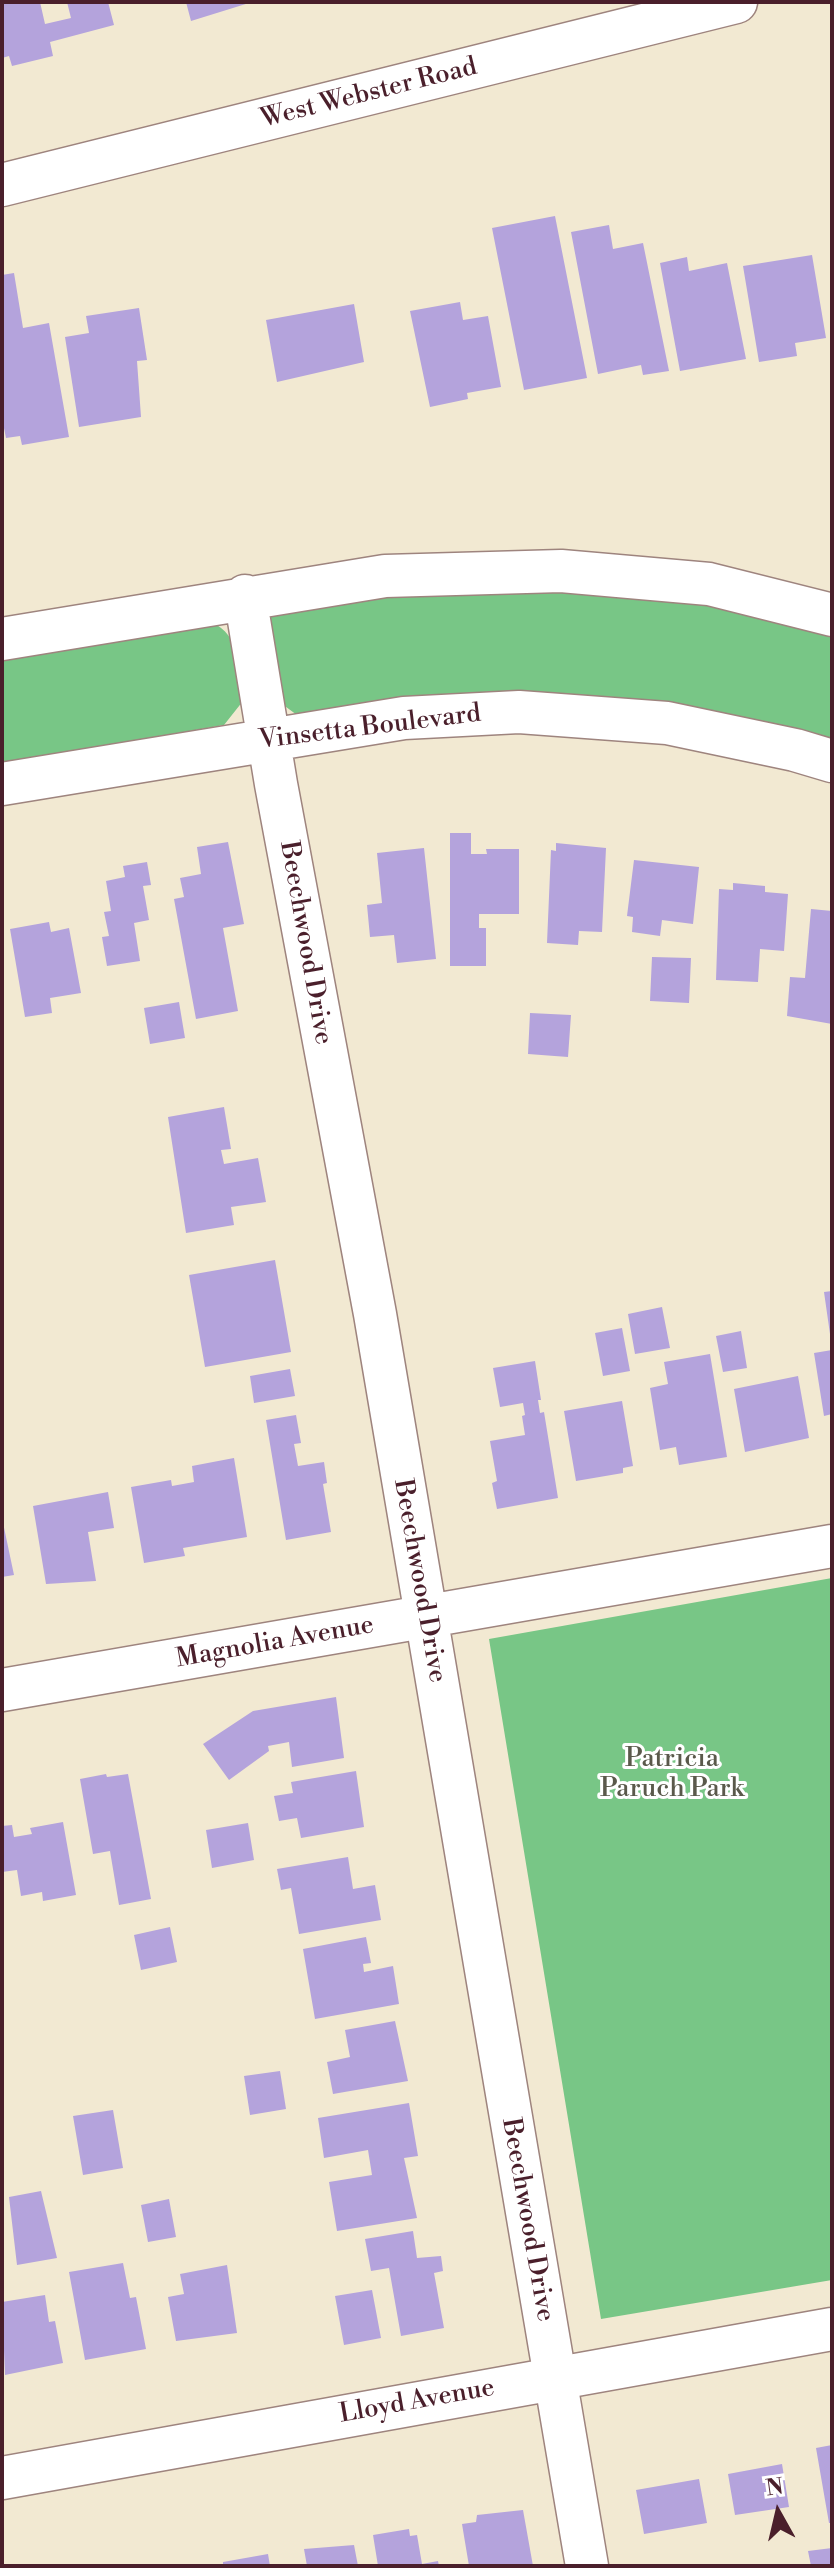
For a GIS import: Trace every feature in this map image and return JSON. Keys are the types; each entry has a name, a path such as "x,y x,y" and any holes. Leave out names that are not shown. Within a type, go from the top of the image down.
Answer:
{"street":[{"name":"West Webster Road","path":"2,185 736,2"},
{"path":"2,639 245,596 385,576 561,571 709,584 832,615"},
{"name":"Beechwood Drive","path":"245,596 268,738 375,1314 587,2566"},
{"name":"Vinsetta Boulevard","path":"2,784 404,718 519,712 667,723 795,750 832,761"},
{"name":"Magnolia Avenue","path":"2,1690 832,1546"},
{"name":"Lloyd Avenue","path":"2,2478 832,2329"}],"green space":[{"path":"458,585 668,597 832,631 832,743 297,715 282,704 269,620 273,612"},
{"path":"211,622 228,636 239,666 243,701 224,725 2,764 2,655"},
{"name":"Patricia Paruch Park","path":"832,1578 832,2280 601,2319 489,1639"}],"building":[{"path":"2,2 40,2 45,24 71,18 67,2 108,2 114,25 50,42 53,56 12,66 9,56 2,58"},
{"path":"186,2 249,2 249,3 191,21"},
{"path":"555,216 587,378 524,390 492,228"},
{"path":"609,225 613,249 643,243 669,371 643,375 641,365 598,374 571,232"},
{"path":"812,255 826,338 795,343 797,356 759,362 743,266"},
{"path":"687,257 689,271 727,263 746,359 680,371 660,263"},
{"path":"14,273 23,328 49,323 69,437 22,445 20,436 6,438 2,418 2,275"},
{"path":"460,302 463,320 488,316 501,387 467,393 468,399 430,407 410,311"},
{"path":"354,304 364,362 277,382 266,320"},
{"path":"139,308 147,360 137,361 141,417 79,427 65,337 89,333 86,316"},
{"path":"450,833 471,833 471,854 487,854 486,849 519,849 519,914 479,914 479,928 486,928 486,966 450,966"},
{"path":"228,842 244,924 223,928 238,1011 196,1019 174,899 184,897 180,878 201,874 197,847"},
{"path":"556,843 606,848 602,932 579,931 578,945 547,943 551,850 556,851"},
{"path":"424,848 436,959 397,963 394,935 370,937 367,905 382,903 377,853"},
{"path":"634,860 699,867 693,924 662,920 660,936 632,932 633,917 627,916"},
{"path":"147,862 151,885 143,886 149,920 134,923 140,961 107,966 102,937 109,936 104,912 111,911 106,881 125,877 123,866"},
{"path":"733,883 765,886 765,892 788,894 784,951 760,949 758,982 716,980 719,889 733,890"},
{"path":"811,909 832,911 832,1024 787,1016 790,977 805,978"},
{"path":"49,922 51,932 69,928 81,993 50,998 52,1013 25,1017 10,929"},
{"path":"652,957 691,958 689,1003 650,1001"},
{"path":"179,1002 185,1038 150,1044 144,1008"},
{"path":"530,1013 571,1015 568,1057 528,1054"},
{"path":"224,1107 231,1149 221,1150 224,1164 258,1158 266,1202 231,1207 234,1225 186,1233 168,1117"},
{"path":"275,1260 291,1352 205,1367 189,1275"},
{"path":"832,1291 832,1334 830,1334 824,1292"},
{"path":"662,1307 670,1348 635,1354 628,1314"},
{"path":"622,1328 630,1371 603,1376 595,1333"},
{"path":"741,1331 747,1368 723,1372 716,1336"},
{"path":"832,1350 832,1414 824,1416 814,1353"},
{"path":"710,1354 727,1457 679,1465 676,1447 660,1450 650,1388 668,1384 664,1362"},
{"path":"535,1361 540,1413 544,1412 558,1498 497,1509 492,1483 497,1481 490,1441 525,1435 522,1416 525,1415 523,1403 500,1407 493,1368"},
{"path":"290,1369 295,1396 254,1403 250,1376"},
{"path":"798,1376 809,1438 745,1452 734,1389"},
{"path":"622,1401 633,1466 623,1468 623,1473 576,1481 564,1411"},
{"path":"296,1415 301,1443 294,1444 298,1466 324,1462 327,1483 323,1484 331,1532 286,1540 266,1420"},
{"path":"234,1458 247,1537 183,1548 185,1556 144,1563 131,1487 171,1480 172,1486 194,1482 192,1466"},
{"path":"108,1492 114,1528 88,1532 96,1581 46,1584 33,1506"},
{"path":"2,1518 14,1575 2,1577"},
{"path":"336,1697 344,1758 292,1767 289,1742 268,1746 269,1751 229,1780 203,1744 253,1711"},
{"path":"356,1771 364,1827 301,1838 297,1818 279,1821 274,1796 293,1793 291,1782"},
{"path":"106,1774 107,1777 128,1774 151,1899 119,1905 110,1851 93,1854 80,1779"},
{"path":"63,1822 76,1895 43,1901 42,1892 21,1896 17,1870 2,1872 2,1826 12,1825 14,1837 32,1834 30,1828"},
{"path":"248,1823 254,1860 212,1868 206,1830"},
{"path":"348,1857 353,1889 375,1885 381,1920 299,1934 291,1888 281,1890 277,1869"},
{"path":"170,1927 177,1962 141,1970 134,1935"},
{"path":"366,1937 371,1963 363,1964 364,1972 393,1966 399,2004 315,2019 303,1949"},
{"path":"395,2021 408,2081 333,2094 327,2062 350,2057 345,2030"},
{"path":"280,2071 286,2109 250,2115 244,2076"},
{"path":"409,2103 418,2156 404,2158 417,2218 337,2231 329,2182 372,2175 368,2150 324,2158 318,2118"},
{"path":"113,2110 123,2168 83,2175 73,2116"},
{"path":"41,2191 57,2258 17,2265 9,2197"},
{"path":"169,2199 176,2237 148,2242 141,2205"},
{"path":"413,2231 417,2258 441,2256 443,2271 434,2273 444,2328 401,2336 389,2268 371,2271 365,2239"},
{"path":"123,2263 130,2298 136,2297 146,2349 85,2360 69,2272"},
{"path":"227,2265 237,2333 176,2341 168,2297 184,2294 180,2274"},
{"path":"372,2290 381,2338 344,2345 335,2296"},
{"path":"45,2295 49,2322 55,2321 63,2363 5,2375 2,2302"},
{"path":"832,2445 832,2523 829,2523 816,2448"},
{"path":"782,2464 789,2507 735,2515 728,2474"},
{"path":"699,2479 707,2523 644,2534 636,2490"},
{"path":"523,2510 533,2566 469,2566 462,2524 476,2522 477,2515"},
{"path":"409,2529 410,2536 417,2535 422,2564 438,2561 439,2566 378,2566 373,2535"},
{"path":"354,2545 358,2566 307,2566 304,2549"},
{"path":"832,2548 832,2566 811,2566 808,2551"},
{"path":"268,2554 270,2566 223,2566 223,2562"}]}
